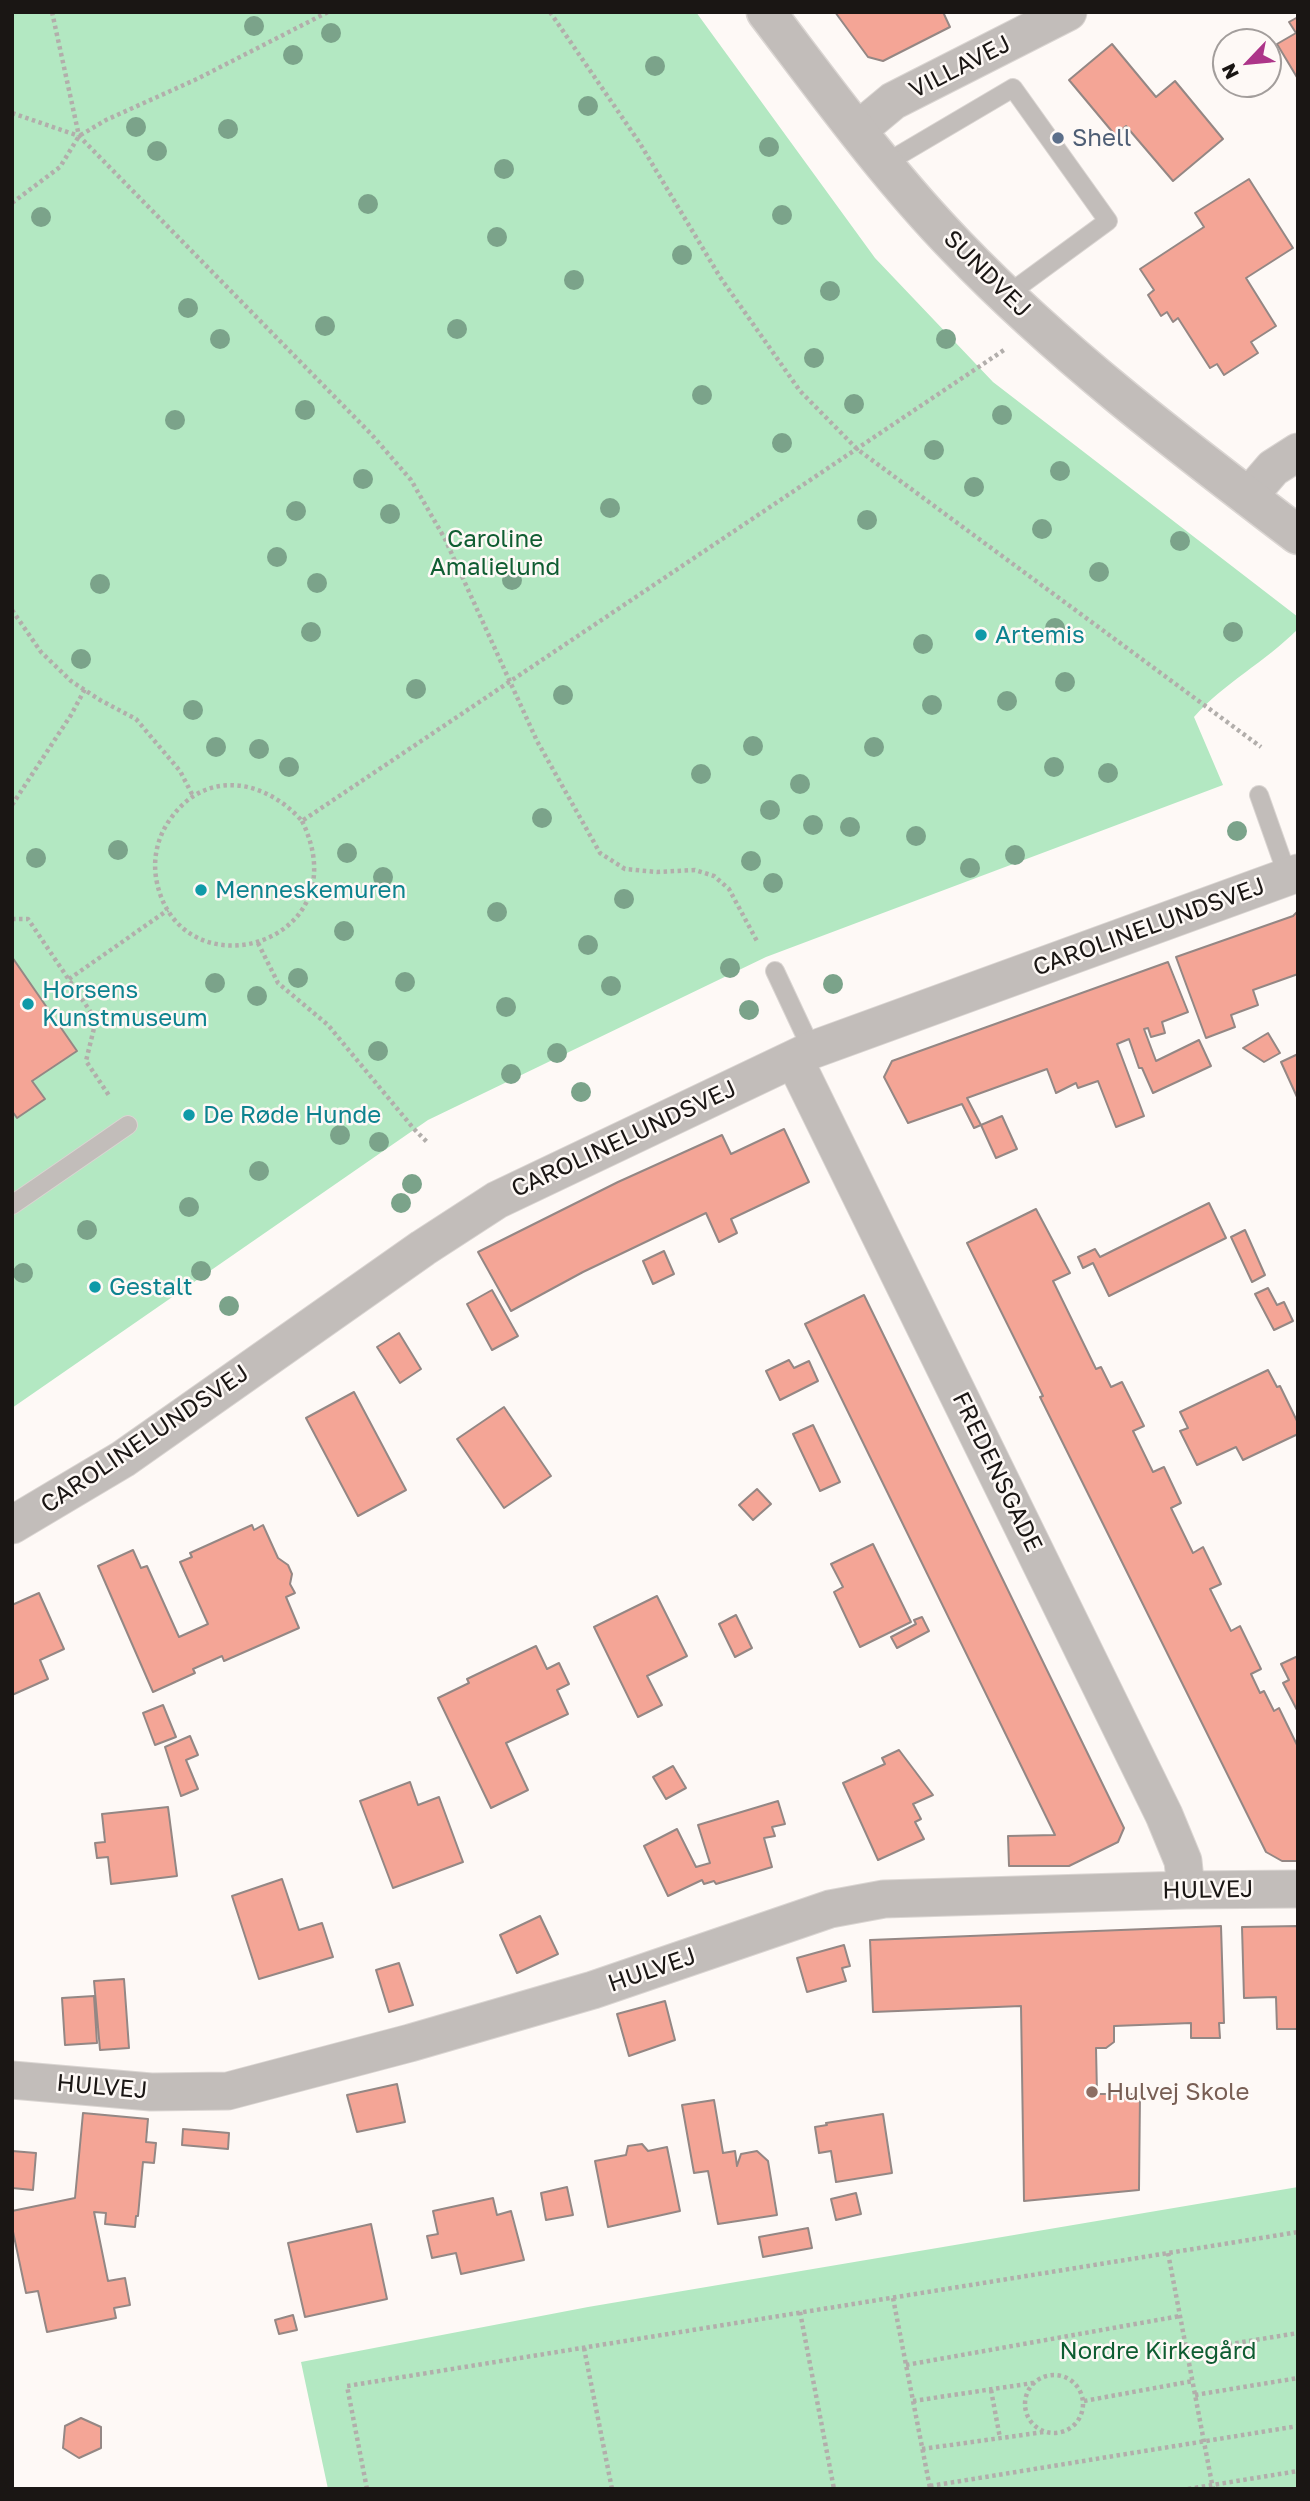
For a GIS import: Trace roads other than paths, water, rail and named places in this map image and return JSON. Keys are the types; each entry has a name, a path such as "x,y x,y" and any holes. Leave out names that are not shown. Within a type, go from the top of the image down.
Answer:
{"street":[{"name":"SUNDVEJ","path":"766,12 857,131 957,247 1097,377 1298,536"},
{"name":"VILLAVEJ","path":"857,131 893,101 1069,12"},
{"path":"1248,497 1273,468 1298,452"},
{"name":"CAROLINELUNDSVEJ","path":"12,1525 123,1459 423,1248 497,1200 803,1054 1293,875"},
{"name":"FREDENSGADE","path":"803,1054 1164,1815 1183,1861 1186,1890"},
{"name":"HULVEJ","path":"12,2080 151,2092 228,2091 410,2043 593,1990 830,1909 884,1899 1298,1889"}],"lane":[{"path":"884,163 1013,88 1108,221 1007,295"},
{"path":"1259,795 1293,875"},
{"path":"775,971 803,1054"},
{"path":"12,1205 128,1125"}],"place":[{"name":"Shell","path":"1058,138"},
{"name":"Artemis","path":"981,635"},
{"name":"Menneskemuren","path":"201,890"},
{"name":"Horsens Kunstmuseum","path":"28,1004"},
{"name":"De Røde Hunde","path":"189,1115"},
{"name":"Gestalt","path":"95,1287"},
{"name":"Hulvej Skole","path":"1092,2092"}],"park label":[{"name":"Caroline Amalielund","path":"495,553"},
{"name":"Nordre Kirkegård","path":"1158,2351"}]}
